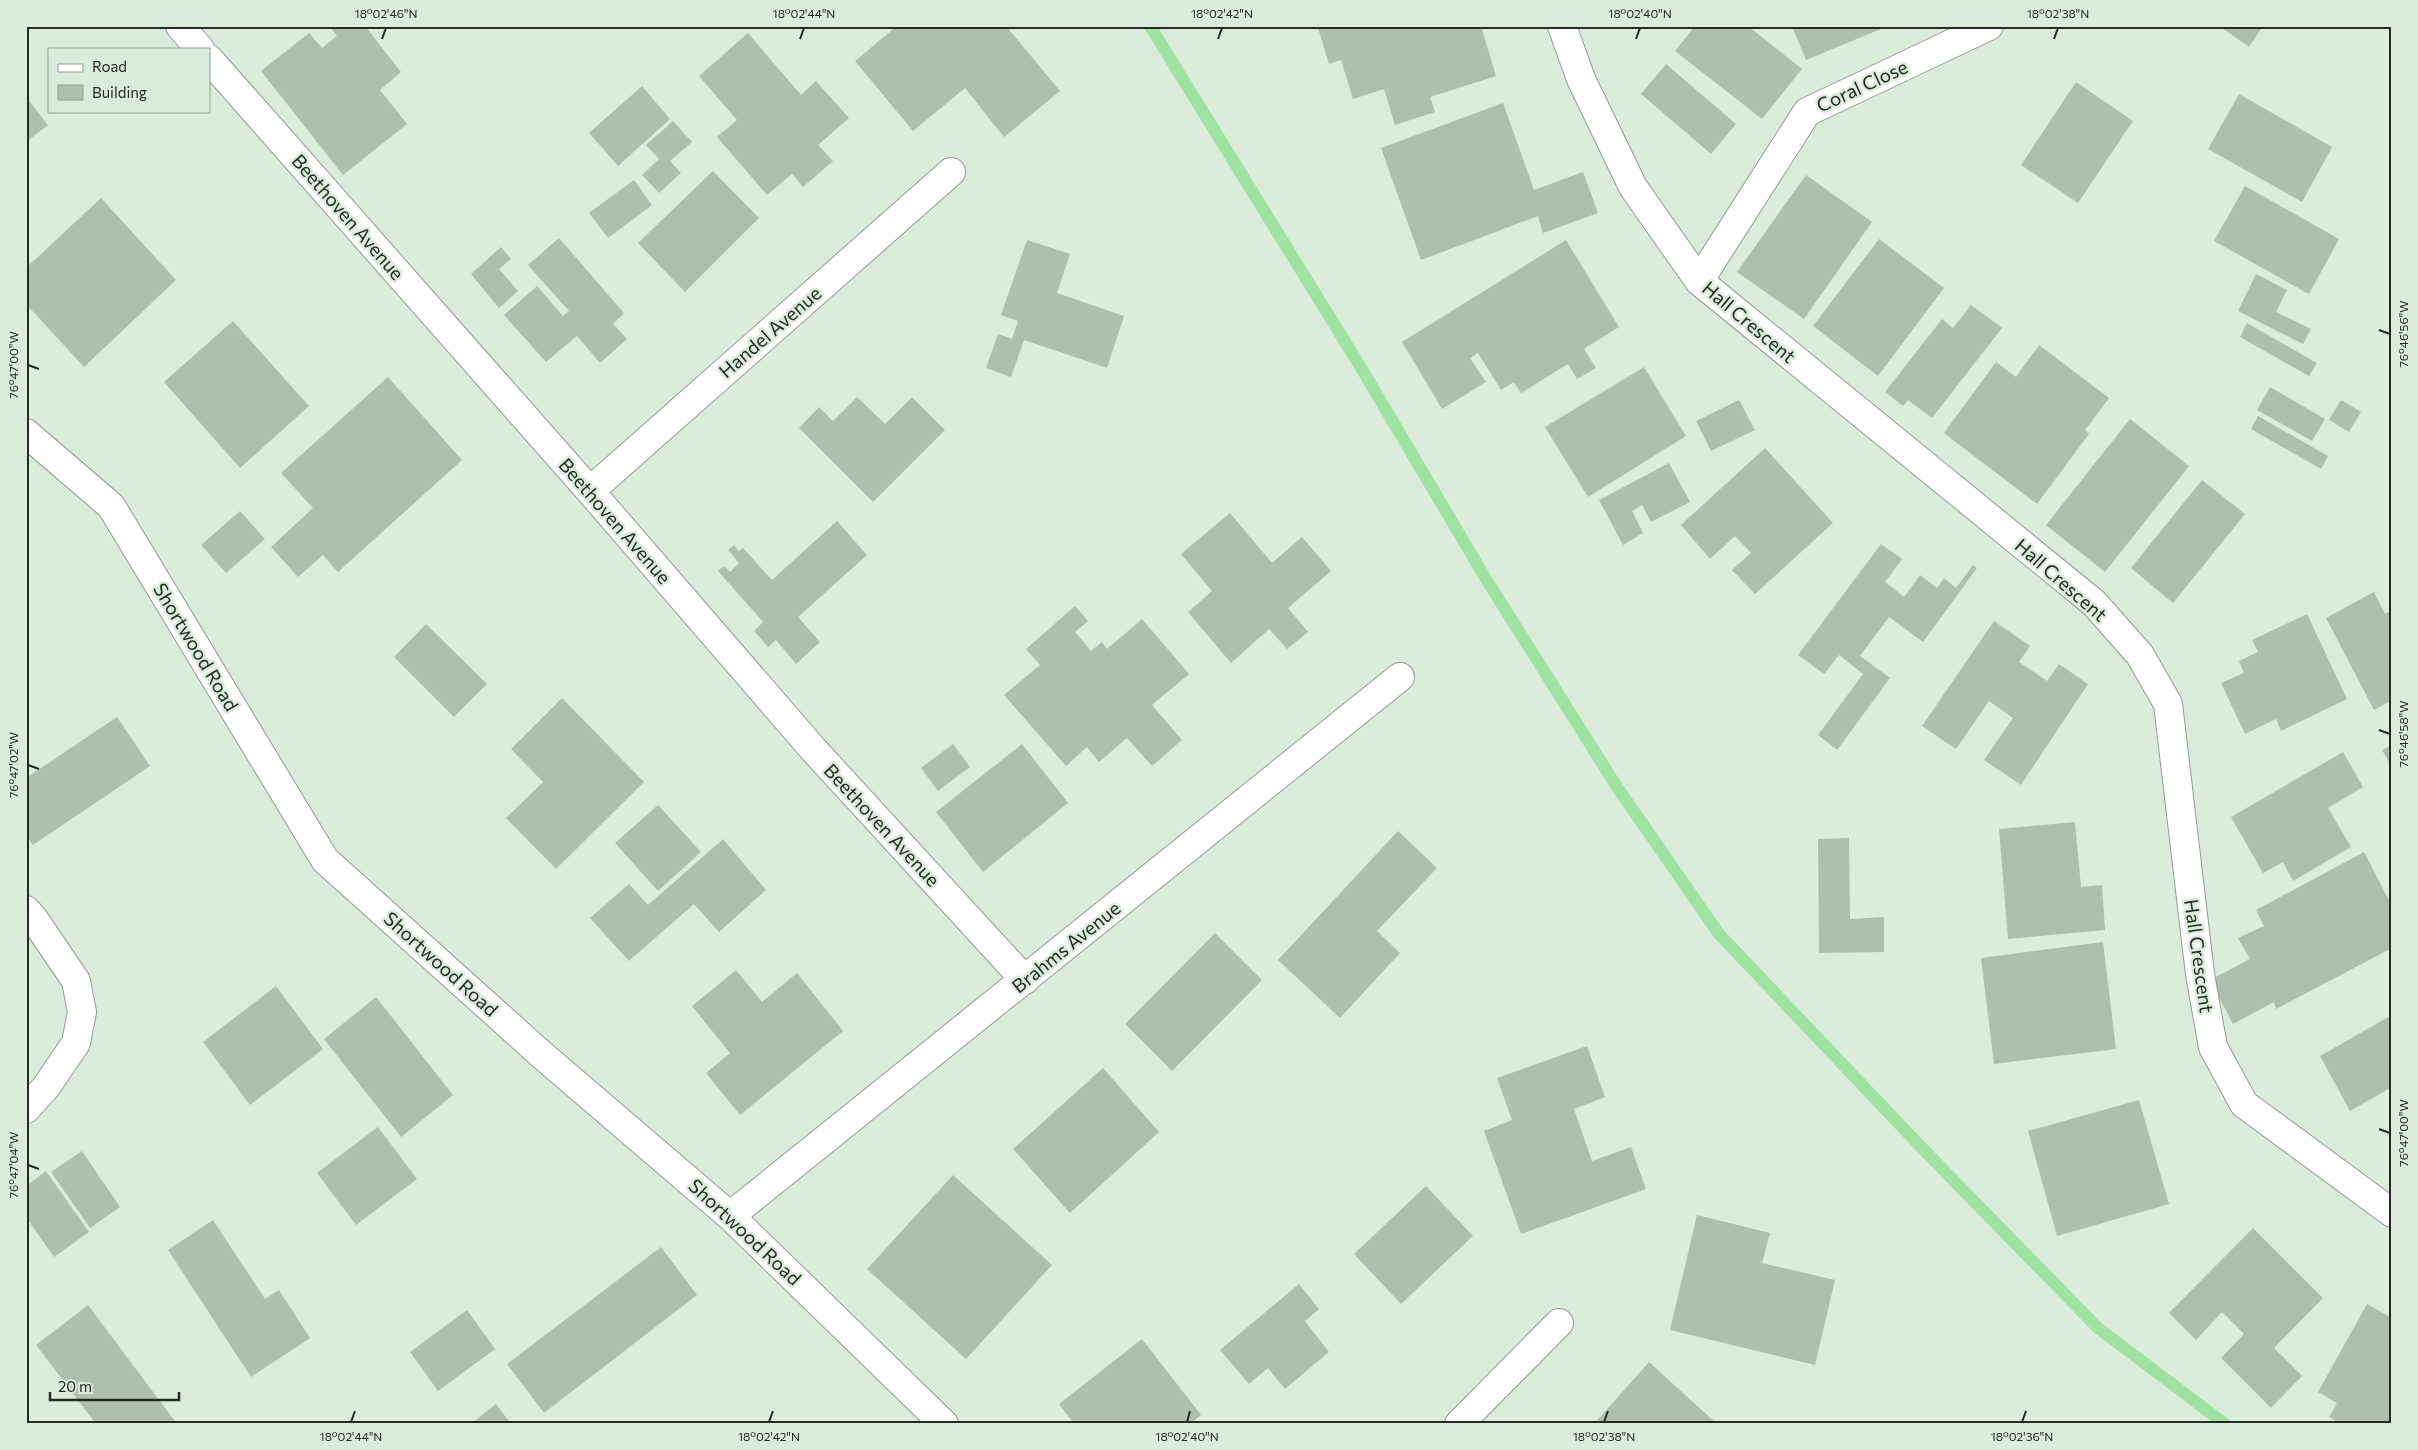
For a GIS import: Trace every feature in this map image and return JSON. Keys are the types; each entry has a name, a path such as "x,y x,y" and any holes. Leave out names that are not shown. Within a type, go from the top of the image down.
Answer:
{"street":[{"path":"180,26 199,48"},
{"name":"Hall Crescent","path":"1562,26 1581,79 1632,187 1699,281 2094,604 2140,654 2168,704 2200,974 2213,1047 2244,1104 2392,1213"},
{"name":"Coral Close","path":"1699,281 1807,112 1989,26"},
{"name":"Beethoven Avenue","path":"210,60 590,491 813,749 1025,980"},
{"name":"Handel Avenue","path":"590,491 951,172"},
{"name":"Shortwood Road","path":"26,433 111,506 325,860 542,1054 730,1216 944,1424"},
{"name":"Brahms Avenue","path":"730,1216 1400,677"},
{"path":"26,910 34,918 76,981 82,1012 76,1043 46,1087 26,1109"},
{"path":"1459,1424 1559,1323"}],"building":[{"path":"329,26 365,26 401,72 380,90 407,124 343,175 261,71 309,33 322,48 337,36"},
{"path":"897,26 1006,26 1060,91 1004,137 965,88 913,131 855,61"},
{"path":"1325,26 1481,26 1496,76 1430,97 1435,112 1395,125 1384,89 1353,99 1341,60 1329,64 1318,28"},
{"path":"1695,26 1748,26 1802,69 1762,119 1675,51"},
{"path":"1792,26 1888,26 1806,60"},
{"path":"2223,26 2263,26 2249,47 2222,28"},
{"path":"748,33 801,95 816,81 849,118 818,145 833,161 803,187 792,174 767,195 717,137 737,120 699,76"},
{"path":"1666,64 1736,124 1711,154 1641,94"},
{"path":"2076,82 2133,121 2078,203 2021,165"},
{"path":"642,86 670,119 618,166 589,133"},
{"path":"2239,94 2332,147 2302,202 2208,149"},
{"path":"26,97 48,125 26,142"},
{"path":"1503,103 1534,190 1583,172 1598,213 1543,233 1538,216 1421,260 1381,148"},
{"path":"673,121 692,142 670,161 681,173 659,193 642,175 659,159 646,145"},
{"path":"713,171 759,218 685,292 638,243"},
{"path":"1806,175 1872,222 1804,319 1737,272"},
{"path":"634,180 652,205 608,238 589,213"},
{"path":"2245,186 2339,239 2309,294 2214,241"},
{"path":"101,198 176,280 84,367 26,304 26,268"},
{"path":"559,238 624,313 613,324 627,339 600,363 577,336 546,362 504,315 537,286 563,316 569,311 528,265"},
{"path":"1879,239 1944,288 1878,376 1813,326"},
{"path":"1027,240 1070,254 1057,293 1124,316 1107,368 1024,340 1011,377 986,368 998,334 1012,339 1018,321 1001,315"},
{"path":"1566,240 1619,327 1584,349 1596,368 1577,379 1568,364 1521,393 1514,382 1501,390 1478,353 1470,358 1486,382 1442,409 1402,342"},
{"path":"501,247 511,259 499,269 518,291 499,308 471,274"},
{"path":"2256,274 2287,290 2276,312 2311,329 2303,344 2238,311"},
{"path":"1971,305 2002,328 1932,418 1908,400 1903,406 1885,392 1942,319 1953,328"},
{"path":"233,321 309,406 240,468 164,382"},
{"path":"2247,323 2317,363 2309,376 2240,337"},
{"path":"2039,345 2109,398 2085,430 2089,434 2037,504 1944,433 1996,362 2016,377"},
{"path":"1644,367 1686,436 1588,497 1545,427"},
{"path":"388,377 462,460 338,572 323,555 298,577 271,547 313,508 281,473"},
{"path":"2270,387 2325,419 2312,441 2257,410"},
{"path":"857,397 885,424 912,397 945,430 873,502 799,428 819,407 833,421"},
{"path":"1739,400 1755,430 1711,451 1696,421"},
{"path":"2341,400 2361,412 2349,432 2329,420"},
{"path":"2258,416 2328,456 2321,469 2251,429"},
{"path":"2130,419 2189,466 2105,572 2046,525"},
{"path":"1765,448 1833,523 1755,594 1732,570 1751,553 1735,536 1710,559 1681,525"},
{"path":"1669,463 1690,502 1651,522 1642,505 1632,511 1643,533 1623,545 1599,500"},
{"path":"2202,480 2245,514 2173,603 2131,568"},
{"path":"240,511 265,539 226,573 201,545"},
{"path":"1230,513 1272,563 1302,537 1331,571 1288,608 1308,632 1287,649 1269,629 1231,663 1188,612 1212,591 1181,554"},
{"path":"837,521 867,555 798,617 820,642 796,664 776,640 768,647 754,631 763,622 718,571 724,566 730,572 739,563 728,550 734,545 739,551 743,548 772,580"},
{"path":"1881,544 1902,559 1885,582 1904,597 1920,575 1937,588 1944,578 1956,588 1973,565 1977,568 1923,642 1889,617 1860,656 1890,678 1837,750 1818,735 1863,674 1839,655 1824,674 1798,655"},
{"path":"2374,592 2385,614 2392,610 2392,700 2374,710 2326,618"},
{"path":"1075,606 1088,621 1075,632 1091,651 1102,642 1107,649 1142,619 1189,674 1152,705 1182,740 1152,766 1127,738 1099,762 1087,747 1066,766 1004,695 1040,665 1026,649"},
{"path":"2307,614 2347,699 2281,731 2276,719 2245,734 2221,683 2244,673 2239,661 2258,652 2252,640"},
{"path":"1994,621 2030,646 2019,662 2047,681 2059,664 2088,684 2021,785 1984,760 2013,718 1989,701 1956,749 1922,726"},
{"path":"426,624 487,684 454,717 394,657"},
{"path":"562,698 644,782 556,869 506,818 543,782 511,749"},
{"path":"117,717 150,766 33,845 26,836 26,778"},
{"path":"953,744 970,767 938,791 921,768"},
{"path":"1022,744 1068,803 983,872 936,812"},
{"path":"2392,745 2392,767 2382,750"},
{"path":"2343,752 2363,787 2328,808 2351,847 2293,881 2283,862 2263,873 2231,817"},
{"path":"658,805 701,852 658,891 615,843"},
{"path":"2075,822 2081,887 2102,885 2105,930 2008,939 1999,829"},
{"path":"1398,831 1437,868 1377,931 1400,953 1340,1018 1278,960"},
{"path":"1849,838 1850,919 1884,917 1884,952 1819,953 1818,839"},
{"path":"723,839 766,890 719,932 694,904 629,961 590,918 629,884 648,905"},
{"path":"2364,852 2392,906 2392,948 2276,1009 2274,1002 2233,1024 2210,980 2250,959 2238,938 2264,926 2256,910"},
{"path":"1215,933 1262,980 1172,1071 1125,1024"},
{"path":"2103,942 2116,1049 1994,1064 1981,958"},
{"path":"736,970 762,1002 797,973 843,1031 740,1115 706,1073 730,1053 692,1006"},
{"path":"276,986 323,1049 250,1105 203,1042"},
{"path":"376,997 453,1095 401,1137 324,1039"},
{"path":"2392,1015 2392,1087 2350,1111 2320,1056"},
{"path":"1587,1046 1605,1097 1574,1109 1592,1161 1631,1147 1646,1189 1521,1234 1484,1131 1512,1120 1497,1078"},
{"path":"1103,1068 1159,1132 1070,1213 1013,1149"},
{"path":"2139,1100 2169,1204 2057,1236 2028,1131"},
{"path":"378,1127 417,1179 356,1225 317,1173"},
{"path":"82,1151 120,1207 90,1228 51,1172"},
{"path":"46,1171 89,1232 54,1257 26,1217 26,1186"},
{"path":"953,1175 1052,1265 966,1359 867,1269"},
{"path":"1426,1186 1473,1236 1401,1304 1354,1254"},
{"path":"1697,1215 1770,1233 1762,1263 1835,1280 1815,1365 1670,1330"},
{"path":"213,1220 265,1299 279,1290 310,1338 251,1377 168,1250"},
{"path":"2253,1228 2323,1298 2274,1348 2302,1376 2271,1408 2221,1358 2244,1334 2222,1312 2196,1340 2169,1313"},
{"path":"661,1247 697,1295 544,1413 507,1364"},
{"path":"1299,1284 1319,1309 1305,1321 1329,1352 1285,1389 1268,1368 1249,1384 1220,1350"},
{"path":"2367,1304 2392,1318 2392,1421 2390,1424 2341,1424 2329,1417 2337,1403 2318,1392"},
{"path":"88,1305 177,1424 96,1424 36,1345"},
{"path":"467,1310 495,1349 438,1391 410,1352"},
{"path":"1142,1339 1201,1415 1190,1424 1074,1424 1059,1404"},
{"path":"1649,1362 1717,1424 1594,1424"},
{"path":"496,1404 511,1424 471,1424"}],"waterway":[{"path":"1150,26 1360,366 1486,579 1617,787 1719,934 1922,1148 2098,1328 2225,1424"}]}
